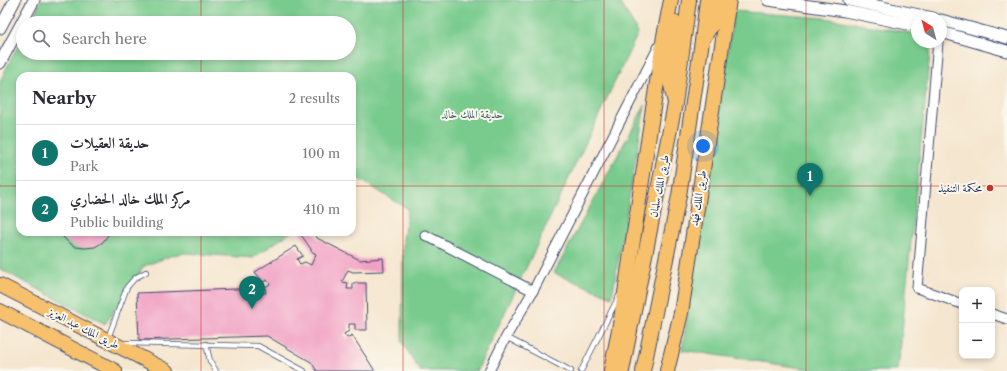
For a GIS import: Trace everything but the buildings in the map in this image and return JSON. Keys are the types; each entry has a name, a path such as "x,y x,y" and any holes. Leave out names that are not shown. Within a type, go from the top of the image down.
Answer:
{"main road":[{"path":"611,371 621,319 664,36 671,0"},
{"path":"675,104 670,81 676,0"},
{"name":"طريق الملك سلمان","path":"622,371 675,104 689,0"},
{"name":"طريق الملك سلمان","path":"643,371 679,196 707,0"},
{"path":"702,40 710,26 715,0"},
{"name":"طريق الملك فهد","path":"667,371 680,313 729,0"},
{"name":"طريق الملك عبد العزيز","path":"0,285 167,371"},
{"path":"0,311 115,371"}],"street":[{"path":"0,28 15,0"},
{"path":"25,16 34,0"},
{"path":"768,0 845,11 911,25"},
{"path":"849,0 911,13"},
{"path":"947,22 1007,38"},
{"path":"0,63 16,33"},
{"path":"947,34 1007,51"},
{"path":"489,371 506,336 533,291 664,36"},
{"path":"937,48 917,288 959,303"},
{"path":"424,235 533,291"},
{"path":"995,315 1007,319"}],"lane":[{"path":"146,272 135,278 127,287 111,341 258,346 304,371"},
{"path":"581,371 627,279"},
{"path":"506,336 571,371"},
{"path":"206,344 210,361 216,371"}],"green space":[{"name":"حديقة الملك خالد","path":"41,0 619,0 638,33 477,371 420,371 402,342 403,239 408,209 356,177 356,72 16,72 16,236 285,236 253,258 185,253 173,255 144,266 105,324 0,269 0,81 16,50 16,60 356,60 356,16 33,16"},
{"path":"734,11 825,18 911,33 911,48 930,48 898,371 822,371 682,350"},
{"path":"645,105 612,297 554,273"}],"place":[{"name":"محكمة التنفيذ","path":"990,188"},
{"name":"حديقة العقيلات","path":"810,196"},
{"name":"مركز الملك خالد الحضاري","path":"252,309"}]}
